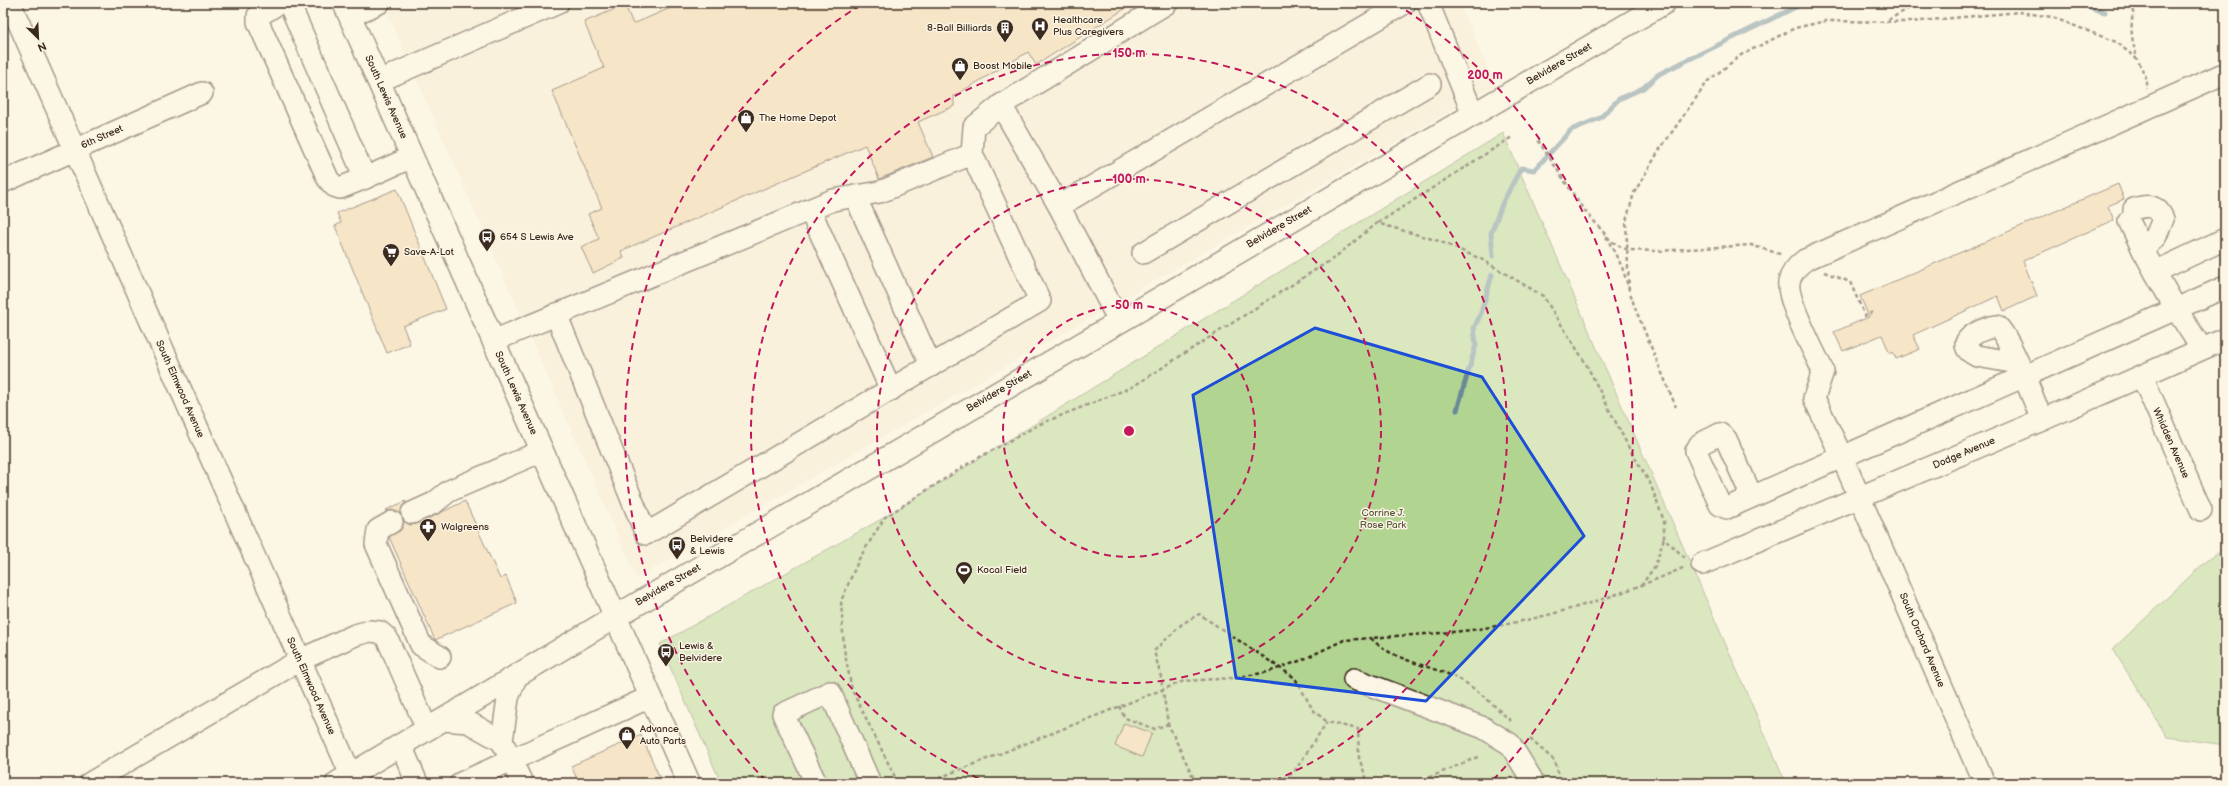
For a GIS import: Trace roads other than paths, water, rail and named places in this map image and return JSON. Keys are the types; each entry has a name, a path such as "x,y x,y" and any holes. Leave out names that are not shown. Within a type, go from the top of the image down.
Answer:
{"main road":[{"name":"Belvidere Street","path":"344,779 614,617 1664,3"},
{"name":"South Lewis Avenue","path":"347,9 686,782"}],"street":[{"name":"South Elmwood Avenue","path":"10,3 300,660 344,779"},
{"path":"279,3 261,12 258,16 258,22 328,179 334,186 340,188 412,157"},
{"path":"289,3 365,178"},
{"path":"347,9 378,3"},
{"path":"379,81 558,3"},
{"path":"556,314 646,534 1040,301 972,154 974,127 1001,105 1167,3"},
{"path":"1059,206 1405,3"},
{"path":"1428,3 1473,114"},
{"name":"South Orchard Avenue","path":"1984,783 1860,497 1814,398 1823,371 1791,299 1789,283 1794,269 1801,263 2221,75 2225,75"},
{"path":"1144,253 1430,84"},
{"name":"6th Street","path":"3,182 74,149 202,94"},
{"path":"1001,105 1059,206 1119,321"},
{"path":"493,341 833,200 880,192 972,154"},
{"path":"855,196 931,366"},
{"path":"2144,250 2156,236 2163,219 2160,212 2154,207 2146,205 2131,215 2144,250 2176,309 2202,349"},
{"path":"810,210 891,390"},
{"path":"2155,272 2225,239"},
{"path":"1752,497 1842,457 2020,370 2176,309 2225,287"},
{"name":"Dodge Avenue","path":"1693,562 1860,497 2042,420 2225,339"},
{"path":"2020,370 2042,420"},
{"name":"Whidden Avenue","path":"2142,376 2201,510"},
{"path":"412,513 434,503 449,491 542,451"},
{"path":"392,522 378,530 376,544 421,645 440,657"},
{"path":"90,783 300,660 355,635 370,631 380,632 387,638 435,724 468,722 502,741 522,783"},
{"path":"502,741 508,698 517,675"},
{"path":"1354,679 1484,728 1510,744 1531,778 1531,783"},
{"path":"816,783 784,714 830,692 870,783"},
{"path":"461,783 650,697"},
{"path":"401,745 417,783"}],"waterway":[{"path":"1493,256 1491,233 1503,202 1521,168 1534,170 1571,130 1600,118 1619,99 1643,88 1659,74 1804,3"},
{"path":"2077,3 2105,12"},
{"path":"1457,410 1476,345 1474,328 1481,313 1492,275"}],"place":[{"name":"Healthcare Plus Caregivers","path":"1040,41"},
{"name":"8-Ball Billiards","path":"1005,43"},
{"name":"Boost Mobile","path":"960,81"},
{"name":"The Home Depot","path":"746,133"},
{"name":"654 S Lewis Ave","path":"487,252"},
{"name":"Save-A-Lot","path":"391,267"},
{"name":"Walgreens","path":"428,542"},
{"name":"Belvidere & Lewis","path":"677,560"},
{"name":"Kocal Field","path":"964,585"},
{"name":"Lewis & Belvidere","path":"666,667"},
{"name":"Advance Auto Parts","path":"627,750"}],"park label":[{"name":"Corrine J. Rose Park","path":"1383,518"}]}
